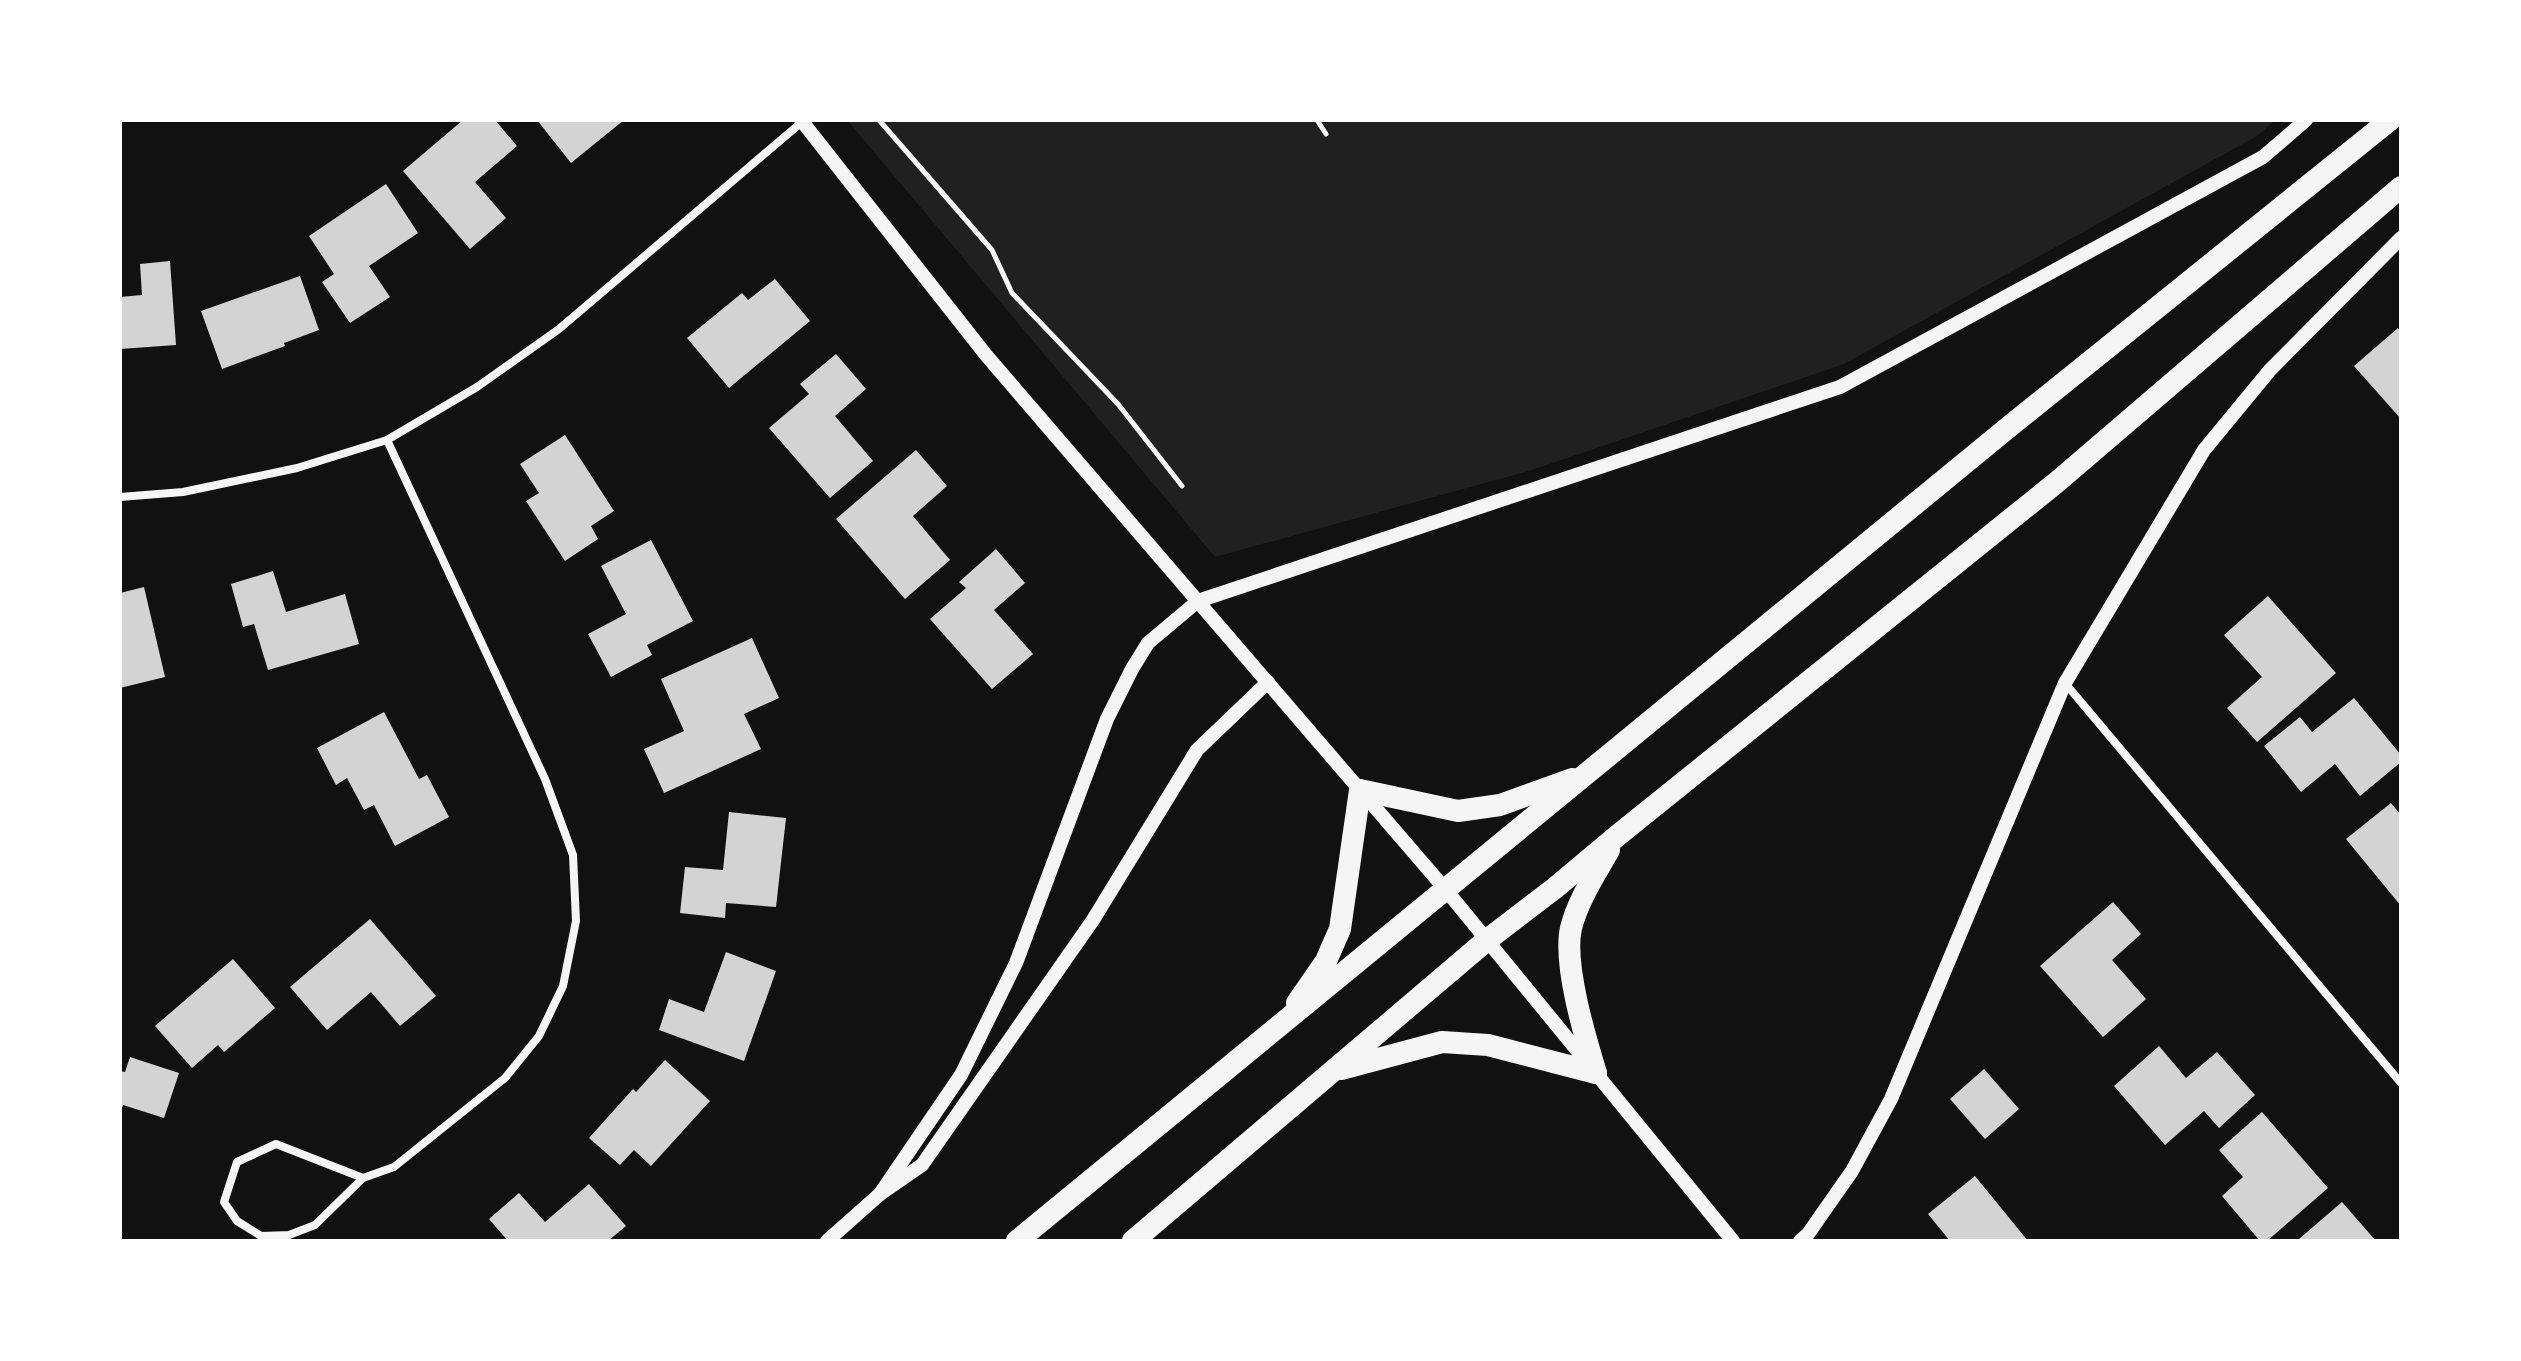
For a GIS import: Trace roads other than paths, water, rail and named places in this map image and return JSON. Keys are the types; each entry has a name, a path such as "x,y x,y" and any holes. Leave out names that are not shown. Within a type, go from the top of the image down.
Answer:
{"highway":[{"path":"1017,1241 2010,426 2390,120"},
{"path":"1133,1241 1487,940 2057,482 2401,187"},
{"path":"1283,1025 1326,961 1340,929 1360,790 1458,811 1500,805 1589,773"},
{"path":"1596,1073 1579,1017 1571,959 1571,930 1584,895 1617,836"},
{"path":"1333,1071 1442,1042 1488,1045 1596,1073"}],"street":[{"path":"880,1194 961,1075 1016,963 1107,719 1132,669 1148,643 1198,601 1840,387 2263,157 2306,120"},
{"path":"120,497 183,492 297,468 387,440 477,387 559,329 801,121 986,355 1446,890 1733,1241"},
{"path":"1800,1241 1852,1171 1891,1099 2065,683 2204,450 2270,370 2401,238"},
{"path":"363,1178 276,1144 237,1162 224,1202 237,1221 261,1236 289,1235 315,1225 363,1178 394,1167 505,1078 539,1036 563,986 576,921 573,855 545,779 387,440"},
{"path":"827,1241 880,1194 922,1165 1093,920 1197,750 1268,682"},
{"path":"2065,683 2401,1083"}]}
